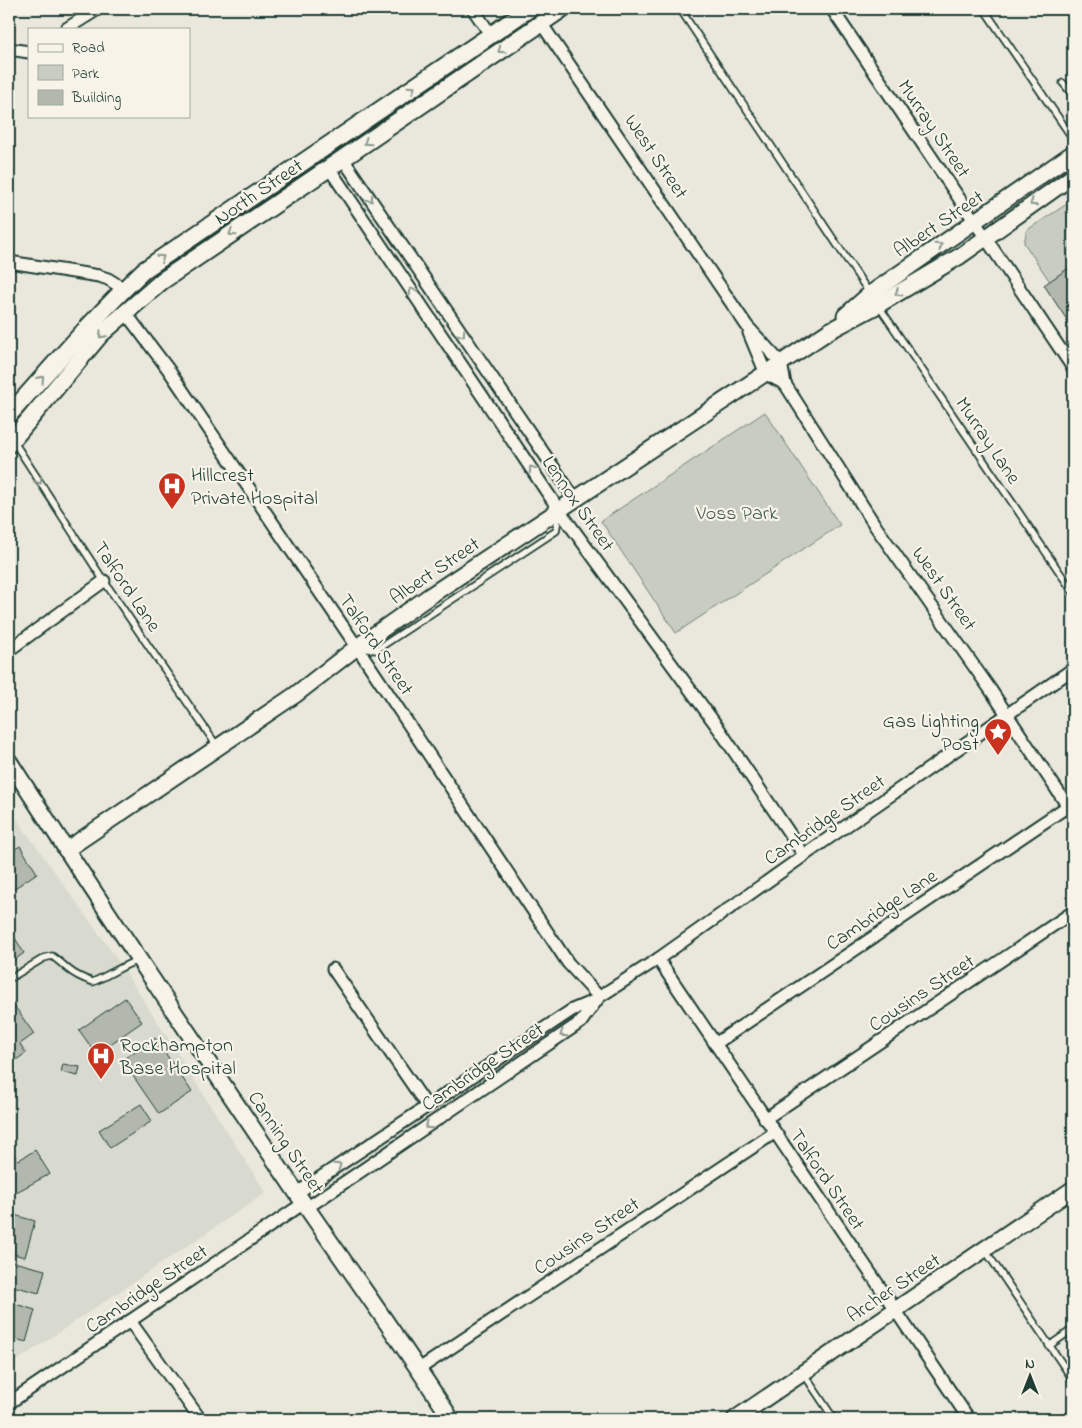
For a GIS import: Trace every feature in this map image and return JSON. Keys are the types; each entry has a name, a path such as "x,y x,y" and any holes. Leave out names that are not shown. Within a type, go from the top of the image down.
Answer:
{"main road":[{"name":"North Street","path":"9,415 124,289 144,270 530,9"},
{"name":"West Street","path":"530,9 541,23"},
{"name":"North Street","path":"11,442 100,335 150,290 562,9"}],"street":[{"path":"68,28 98,9"},
{"path":"473,9 492,35"},
{"name":"Murray Street","path":"832,9 1073,368"},
{"name":"West Street","path":"541,23 747,326 781,362 785,384 876,527 1008,715 1071,810"},
{"path":"9,50 28,52"},
{"name":"Albert Street","path":"66,850 295,695 357,647 431,595 830,330 975,222 1073,153"},
{"name":"Lennox Street","path":"336,164 575,499"},
{"name":"Lennox Street","path":"336,164 559,510 719,729 804,855"},
{"name":"Albert Street","path":"874,299 960,256 1008,220 1073,176"},
{"path":"9,262 99,276 134,292 150,290"},
{"name":"Talford Street","path":"126,312 168,370 357,647 568,963 597,998"},
{"name":"West Street","path":"747,326 766,374 785,384"},
{"path":"9,650 104,580"},
{"name":"Cambridge Street","path":"303,1201 427,1106 572,1010 597,998 658,959 804,855 1073,670"},
{"name":"Canning Street","path":"9,761 66,850 419,1369 451,1419"},
{"name":"Cambridge Lane","path":"714,1044 1071,810"},
{"name":"Cousins Street","path":"765,1119 1073,912"},
{"name":"Talford Street","path":"658,959 969,1419"},
{"path":"334,969 427,1106"},
{"name":"Cambridge Street","path":"9,1403 303,1201 581,1022 597,998"},
{"name":"Cousins Street","path":"419,1369 774,1133"},
{"name":"Archer Street","path":"735,1419 1073,1189"},
{"path":"130,1321 200,1419"}],"lane":[{"name":"Murray Lane","path":"680,9 1073,592"},
{"path":"984,9 1073,139"},
{"path":"1063,83 1073,95"},
{"name":"Talford Lane","path":"11,442 218,748"},
{"path":"9,979 44,958 52,956 69,970 84,979 94,982 106,977 122,966 140,959"},
{"path":"985,1250 1073,1380"},
{"path":"1050,1346 1073,1329"},
{"path":"802,1373 834,1419"}],"shaded area":[{"name":"Rockhampton Base Hospital","path":"9,808 122,966 266,1193 9,1366"}],"green space":[{"path":"1073,200 1073,316 1024,243 1027,230"},
{"name":"Voss Park","path":"765,412 840,525 676,633 601,521"}],"building":[{"path":"1073,265 1073,329 1044,285"},
{"path":"20,846 37,873 9,892 9,853"},
{"path":"9,928 24,953 9,964"},
{"path":"125,998 142,1022 96,1054 79,1030"},
{"path":"11,1001 34,1034 20,1044 26,1053 9,1065 9,1003"},
{"path":"155,1038 192,1092 159,1114 122,1060"},
{"path":"63,1064 80,1067 78,1076 61,1072"},
{"path":"141,1104 152,1121 110,1148 99,1130"},
{"path":"35,1150 50,1174 9,1196 9,1161 15,1156 19,1160"},
{"path":"14,1215 35,1221 25,1257 9,1253 9,1237"},
{"path":"10,1261 45,1270 39,1293 9,1285"},
{"path":"9,1302 35,1310 26,1342 9,1337"}],"place":[{"name":"Hillcrest Private Hospital","path":"172,510"},
{"name":"Gas Lighting Post","path":"998,756"},
{"name":"Rockhampton Base Hospital","path":"101,1080"}]}
